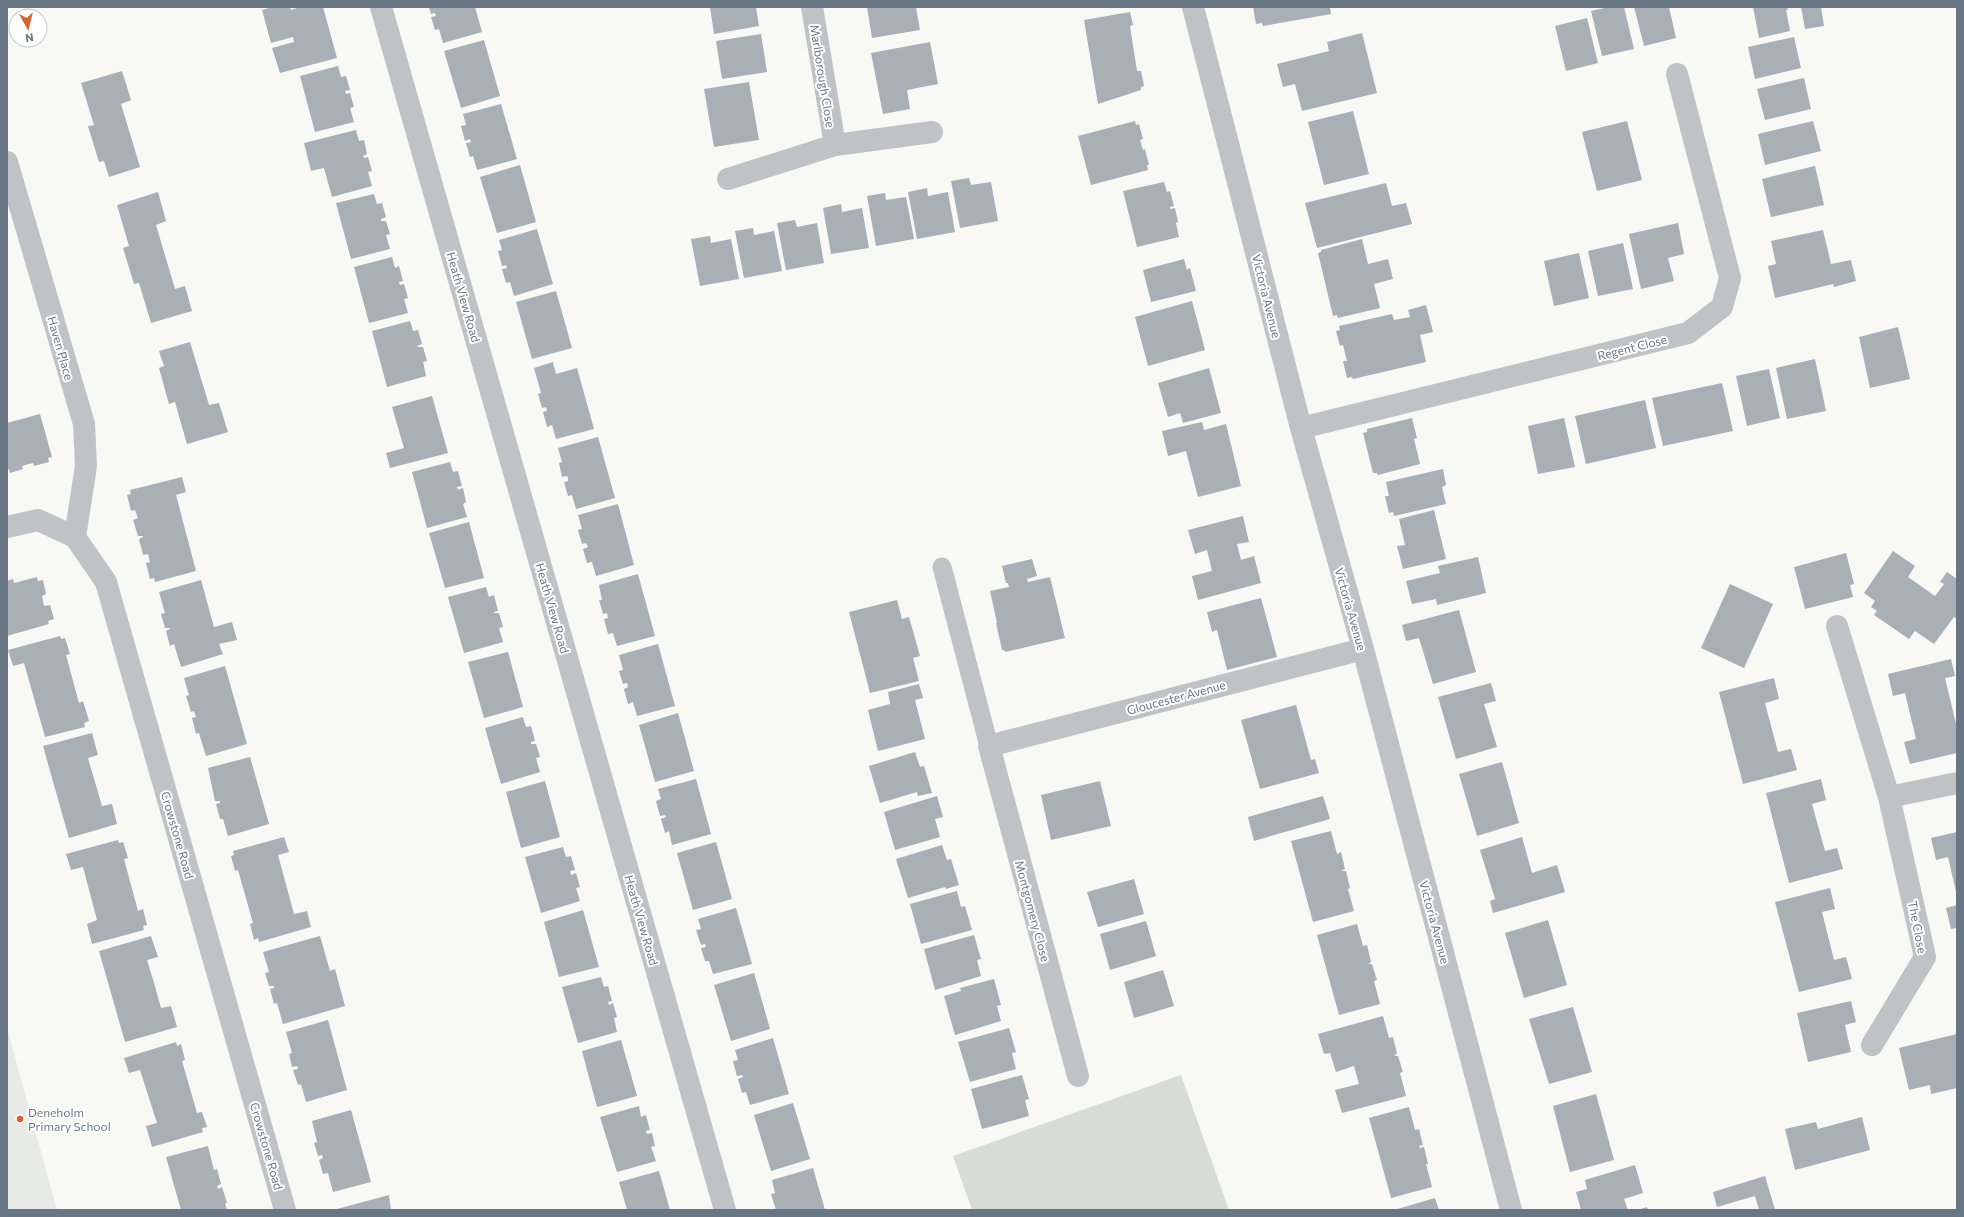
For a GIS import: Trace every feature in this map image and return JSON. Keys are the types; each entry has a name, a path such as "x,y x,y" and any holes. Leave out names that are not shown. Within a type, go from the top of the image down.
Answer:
{"street":[{"name":"Heath View Road","path":"381,7 725,1210"},
{"name":"Marlborough Close","path":"812,7 835,146"},
{"name":"Victoria Avenue","path":"1193,7 1301,428 1363,649 1511,1210"},
{"name":"Regent Close","path":"1301,428 1688,333 1722,307 1730,278 1677,74"},
{"path":"728,179 835,146 932,132"},
{"name":"Haven Place","path":"7,162 84,424 86,466 75,537"},
{"path":"7,527 38,520 75,537"},
{"name":"Crowstone Road","path":"75,537 106,582 285,1210"},
{"name":"The Close","path":"1838,626 1889,797 1925,957 1872,1045"},
{"name":"Gloucester Avenue","path":"989,746 1363,649"},
{"name":"Montgomery Close","path":"989,746 1078,1076"},
{"path":"1889,797 1957,783"}],"lane":[{"path":"942,567 989,746"}],"shaded area":[{"name":"Deneholm Primary School","path":"7,1028 57,1210 7,1210"},
{"path":"1181,1075 1229,1210 972,1210 953,1156"}],"building":[{"path":"273,7 290,7 291,10 300,7 323,7 337,58 280,73 272,48 294,42 293,37 271,43 262,10"},
{"path":"429,7 475,7 482,32 443,43 439,29 435,30 431,17 436,16 435,13 431,14"},
{"path":"710,7 756,7 759,26 714,34"},
{"path":"867,7 916,7 920,30 872,38"},
{"path":"1253,7 1330,7 1331,14 1263,26 1262,23 1256,24"},
{"path":"1609,7 1624,7 1634,49 1602,56 1591,11"},
{"path":"1634,7 1669,7 1676,38 1644,46"},
{"path":"1753,7 1787,7 1788,10 1786,10 1790,31 1759,38"},
{"path":"1801,7 1821,7 1824,26 1805,29"},
{"path":"1130,12 1133,25 1130,26 1137,71 1141,71 1144,86 1141,87 1141,90 1098,104 1084,20"},
{"path":"1587,18 1598,63 1566,71 1555,26"},
{"path":"1362,33 1377,93 1302,111 1295,84 1283,87 1277,64 1329,51 1327,42"},
{"path":"761,34 767,72 722,79 716,41"},
{"path":"1794,37 1801,68 1755,79 1748,47"},
{"path":"484,40 500,96 461,108 444,51"},
{"path":"930,42 938,84 907,90 910,109 883,114 871,53"},
{"path":"338,66 341,77 346,76 350,90 345,91 346,94 350,93 354,107 350,108 354,122 315,132 300,76"},
{"path":"122,71 131,100 121,104 140,167 109,177 104,161 99,162 88,126 94,125 81,83"},
{"path":"1804,78 1811,109 1765,120 1757,89"},
{"path":"749,82 759,140 714,147 704,89"},
{"path":"501,104 517,159 477,170 473,156 470,157 466,143 471,142 470,139 465,141 461,126 466,125 463,114"},
{"path":"1353,111 1369,174 1324,185 1308,122"},
{"path":"1135,121 1136,125 1139,124 1143,139 1140,140 1143,150 1145,149 1149,165 1147,165 1148,170 1091,185 1078,136"},
{"path":"1627,121 1642,180 1597,191 1582,132"},
{"path":"1813,121 1821,151 1765,165 1758,134"},
{"path":"356,130 359,141 364,140 367,154 363,156 364,158 368,157 372,171 368,172 372,186 332,197 324,168 311,171 304,143"},
{"path":"520,165 536,222 497,233 480,177"},
{"path":"1815,166 1824,205 1771,217 1762,179"},
{"path":"969,178 971,185 991,182 998,221 960,228 951,181"},
{"path":"1164,182 1167,192 1170,191 1174,206 1170,207 1170,209 1175,208 1179,237 1137,247 1123,191"},
{"path":"1386,183 1392,206 1406,203 1412,224 1317,248 1305,203"},
{"path":"927,188 928,196 948,192 955,232 917,239 908,192"},
{"path":"158,192 166,221 156,225 175,289 185,286 192,311 151,323 139,283 134,284 123,248 129,246 117,205"},
{"path":"885,193 886,200 906,197 914,239 876,246 867,196"},
{"path":"374,194 377,204 382,203 386,217 381,219 381,221 386,221 390,234 386,235 390,249 351,259 336,203"},
{"path":"841,204 842,212 862,208 869,248 831,254 823,208"},
{"path":"795,220 797,227 817,223 824,263 786,270 777,223"},
{"path":"1678,223 1684,254 1668,258 1674,281 1641,289 1629,234"},
{"path":"753,228 754,235 774,231 782,271 744,278 735,231"},
{"path":"537,229 553,284 514,296 510,282 506,283 502,269 507,268 506,265 502,266 498,251 502,250 499,240"},
{"path":"1823,230 1831,264 1851,260 1856,281 1834,287 1833,284 1775,298 1768,266 1776,264 1771,241"},
{"path":"710,236 711,243 731,239 739,279 700,286 691,239"},
{"path":"1362,239 1368,264 1388,259 1393,279 1374,284 1380,308 1338,318 1337,315 1333,316 1318,253 1321,252 1321,250"},
{"path":"1623,243 1633,289 1598,296 1588,251"},
{"path":"1579,253 1589,298 1554,306 1544,261"},
{"path":"392,257 395,268 399,266 403,281 399,282 400,285 404,284 408,298 404,299 408,313 369,323 354,267"},
{"path":"1184,259 1187,270 1190,268 1196,291 1151,302 1143,270"},
{"path":"556,291 572,348 532,359 516,302"},
{"path":"1192,301 1205,350 1148,366 1135,317"},
{"path":"1426,305 1433,332 1420,335 1426,362 1353,379 1352,377 1347,378 1343,361 1347,361 1343,345 1340,346 1336,331 1340,330 1339,326 1392,314 1394,320 1410,317 1408,310"},
{"path":"410,321 413,331 418,330 422,344 417,346 423,347 427,361 423,362 426,376 387,387 372,331"},
{"path":"1898,327 1910,379 1870,388 1859,337"},
{"path":"190,342 209,405 219,403 228,432 187,444 175,402 169,404 159,368 164,366 159,351"},
{"path":"1815,359 1826,411 1787,419 1776,368"},
{"path":"553,362 556,374 577,368 594,429 556,439 552,425 547,427 543,412 547,411 546,407 542,408 538,394 541,393 534,368"},
{"path":"1209,368 1221,413 1183,423 1180,413 1168,417 1158,383"},
{"path":"1769,369 1780,418 1747,426 1736,376"},
{"path":"1722,383 1733,431 1663,446 1652,398"},
{"path":"432,396 448,453 390,468 386,453 404,448 392,407"},
{"path":"1645,400 1656,448 1586,464 1575,416"},
{"path":"40,414 52,457 48,458 49,462 34,466 33,463 22,466 23,469 10,473 9,469 7,470 7,423"},
{"path":"1412,418 1417,438 1414,439 1420,464 1378,475 1377,473 1373,473 1363,433 1367,432 1367,429"},
{"path":"1564,418 1575,467 1538,474 1528,426"},
{"path":"1202,422 1204,430 1226,424 1241,486 1198,497 1186,451 1168,456 1162,431"},
{"path":"598,437 615,498 576,509 572,495 568,496 564,482 568,481 568,478 567,476 562,477 559,463 562,462 558,448"},
{"path":"450,462 453,472 458,471 462,486 457,487 458,490 463,488 466,502 463,504 467,517 427,528 412,472"},
{"path":"1443,469 1446,485 1442,487 1446,504 1394,516 1393,512 1389,513 1385,496 1389,496 1386,482"},
{"path":"182,477 186,492 176,495 196,571 155,582 154,578 150,579 146,563 150,562 148,554 143,555 139,539 143,536 138,536 133,520 138,518 135,510 131,511 127,495 131,494 130,490"},
{"path":"618,504 634,565 596,576 592,562 587,563 583,549 588,547 586,543 582,544 578,530 582,529 578,515"},
{"path":"1434,510 1446,559 1403,569 1397,546 1405,545 1399,519"},
{"path":"1243,516 1249,542 1237,544 1241,560 1254,556 1261,583 1198,600 1192,576 1212,571 1207,550 1195,554 1188,530"},
{"path":"469,522 484,578 445,588 429,533"},
{"path":"1893,551 1915,566 1908,577 1935,596 1944,584 1940,582 1947,572 1957,579 1957,619 1954,617 1934,644 1915,631 1909,639 1874,615 1877,611 1871,607 1875,601 1864,593"},
{"path":"1846,553 1854,584 1850,585 1853,597 1805,609 1794,567"},
{"path":"1478,557 1486,593 1437,605 1436,599 1412,604 1406,581 1440,573 1438,566"},
{"path":"1032,559 1037,576 1027,579 1028,582 1050,577 1065,638 1005,652 1002,650 990,591 1009,587 1008,583 1006,583 1002,566"},
{"path":"638,574 655,636 617,646 613,633 608,634 604,619 608,618 607,613 603,614 599,600 602,600 599,585"},
{"path":"37,577 38,581 43,580 46,594 42,596 44,606 50,605 54,619 48,621 49,624 7,636 7,581 13,579 14,583"},
{"path":"201,580 214,627 232,622 237,640 219,644 223,654 181,667 174,644 170,646 166,631 170,628 165,628 161,614 165,613 159,592"},
{"path":"1730,584 1773,604 1744,668 1701,648"},
{"path":"486,587 489,597 494,595 498,611 494,613 499,613 503,627 499,628 503,642 464,653 448,597"},
{"path":"1261,598 1277,657 1227,670 1217,630 1212,632 1207,612"},
{"path":"897,600 902,619 909,617 920,656 913,658 919,681 870,693 849,612"},
{"path":"1459,610 1476,672 1433,684 1419,638 1406,641 1402,625"},
{"path":"60,636 61,639 65,638 70,654 66,655 79,703 83,701 89,721 84,723 85,727 45,737 24,663 13,666 8,650"},
{"path":"658,644 675,706 637,716 633,702 628,704 624,689 628,687 627,683 623,684 619,671 623,670 619,655"},
{"path":"508,652 523,707 484,718 468,662"},
{"path":"1951,659 1955,676 1945,678 1957,728 1957,753 1910,764 1904,742 1916,739 1905,693 1893,696 1888,674"},
{"path":"225,666 247,744 206,756 199,733 196,734 192,718 196,717 194,711 191,712 186,696 189,695 184,678"},
{"path":"1774,678 1779,699 1765,703 1778,752 1791,749 1797,770 1743,784 1719,692"},
{"path":"1491,683 1496,701 1484,704 1497,747 1456,759 1438,697"},
{"path":"919,684 923,698 915,700 925,739 878,751 868,710 890,704 888,692"},
{"path":"1296,705 1311,760 1315,759 1319,773 1260,789 1241,720"},
{"path":"678,713 694,771 655,782 639,725"},
{"path":"523,717 526,727 531,726 535,741 531,742 531,744 536,744 540,757 536,758 540,772 501,784 485,728"},
{"path":"92,733 98,755 88,758 102,806 112,804 117,824 69,838 43,746"},
{"path":"915,752 920,767 924,766 932,793 918,796 917,792 880,803 869,766"},
{"path":"250,757 269,824 228,836 223,819 220,819 216,804 220,803 220,801 215,801 208,768"},
{"path":"1502,762 1519,823 1477,836 1459,774"},
{"path":"696,779 711,834 672,845 669,831 665,833 661,819 666,817 665,815 660,816 656,801 661,799 658,789"},
{"path":"1821,779 1826,800 1812,804 1825,851 1837,848 1843,869 1789,883 1766,793"},
{"path":"545,781 560,837 521,848 506,792"},
{"path":"1100,781 1111,826 1051,840 1041,795"},
{"path":"937,796 943,817 935,819 940,837 895,850 884,812"},
{"path":"1323,796 1330,819 1254,841 1248,817"},
{"path":"1331,831 1337,854 1341,852 1345,869 1341,871 1346,871 1350,888 1348,889 1354,911 1313,922 1291,841"},
{"path":"1957,832 1956,892 1948,857 1936,860 1931,838"},
{"path":"284,837 289,852 278,855 294,914 307,911 311,927 259,942 258,938 254,940 250,924 253,923 238,870 235,871 231,856 234,855 233,851"},
{"path":"1522,837 1532,873 1557,865 1565,892 1493,913 1490,901 1495,899 1480,850"},
{"path":"118,840 119,843 123,842 128,858 124,859 138,911 143,909 147,925 143,926 144,930 92,944 87,924 97,920 83,867 71,870 66,854"},
{"path":"716,842 732,899 693,910 677,853"},
{"path":"942,845 947,860 951,859 959,885 946,889 945,887 908,898 896,859"},
{"path":"563,847 566,857 571,856 575,870 570,871 571,875 576,873 580,887 576,888 580,901 541,913 525,857"},
{"path":"1134,879 1144,914 1098,927 1087,892"},
{"path":"1830,888 1835,909 1822,912 1834,960 1846,957 1852,979 1799,992 1775,902"},
{"path":"957,891 961,907 965,906 972,930 921,944 910,904"},
{"path":"1957,905 1957,928 1951,929 1946,908"},
{"path":"736,908 752,964 713,974 709,961 705,961 701,948 706,947 705,944 701,945 696,930 701,929 698,919"},
{"path":"583,910 599,967 559,977 544,922"},
{"path":"1548,920 1567,985 1524,998 1505,933"},
{"path":"1146,921 1156,956 1110,970 1100,934"},
{"path":"1357,924 1363,946 1367,945 1371,962 1368,964 1372,964 1377,980 1374,981 1380,1004 1339,1015 1317,935"},
{"path":"974,935 981,959 977,960 981,976 935,990 924,949"},
{"path":"151,936 158,957 147,960 161,1008 171,1006 177,1027 125,1042 99,951"},
{"path":"320,936 330,971 335,969 345,1006 283,1024 277,1003 274,1004 270,989 274,988 274,986 269,986 265,973 269,972 263,952"},
{"path":"1163,970 1174,1006 1134,1018 1124,982"},
{"path":"754,973 770,1029 731,1041 714,985"},
{"path":"601,977 604,987 608,986 612,1001 608,1002 609,1005 613,1003 617,1017 614,1018 617,1032 578,1043 562,987"},
{"path":"994,979 1001,1005 997,1006 1001,1021 955,1035 944,996 961,991 960,988"},
{"path":"1851,1001 1856,1022 1845,1025 1851,1052 1808,1062 1797,1013"},
{"path":"1573,1007 1592,1072 1549,1084 1529,1019"},
{"path":"1383,1016 1389,1038 1393,1037 1397,1053 1394,1056 1398,1056 1403,1072 1400,1073 1406,1096 1342,1113 1335,1090 1359,1084 1354,1066 1336,1072 1330,1053 1324,1054 1318,1034"},
{"path":"328,1020 347,1090 306,1102 301,1084 298,1085 293,1070 298,1069 297,1066 292,1067 289,1054 292,1053 286,1032"},
{"path":"1009,1028 1016,1052 1012,1053 1016,1069 970,1082 958,1042"},
{"path":"1957,1034 1957,1088 1931,1094 1930,1085 1909,1090 1899,1048"},
{"path":"773,1038 789,1094 750,1105 746,1092 742,1093 738,1079 743,1077 742,1075 737,1076 733,1061 738,1060 735,1050"},
{"path":"621,1040 637,1096 597,1107 582,1051"},
{"path":"176,1042 177,1046 181,1044 185,1060 182,1061 197,1113 202,1112 207,1127 202,1128 203,1132 152,1147 146,1126 157,1123 140,1070 129,1073 124,1058"},
{"path":"1022,1075 1029,1099 1025,1100 1029,1116 982,1129 971,1089"},
{"path":"1596,1094 1614,1160 1570,1172 1553,1106"},
{"path":"793,1103 810,1159 771,1171 754,1115"},
{"path":"639,1106 641,1117 646,1115 650,1130 646,1131 647,1134 652,1133 655,1146 651,1147 656,1161 617,1172 600,1117"},
{"path":"1409,1107 1415,1130 1419,1129 1423,1145 1419,1146 1420,1148 1424,1147 1428,1164 1426,1164 1432,1187 1391,1198 1369,1118"},
{"path":"351,1110 371,1182 333,1192 328,1173 323,1174 319,1160 323,1158 322,1155 318,1156 314,1143 317,1142 312,1121"},
{"path":"1862,1117 1870,1150 1795,1170 1785,1129 1816,1122 1818,1129"},
{"path":"208,1146 214,1170 217,1169 221,1184 217,1186 218,1189 222,1187 227,1203 225,1203 227,1210 181,1210 166,1157"},
{"path":"1635,1165 1643,1193 1624,1199 1628,1210 1581,1210 1576,1192 1587,1189 1585,1180"},
{"path":"813,1168 825,1210 776,1210 771,1194 775,1193 772,1180"},
{"path":"659,1171 670,1210 627,1210 619,1182"},
{"path":"1765,1176 1775,1210 1759,1210 1755,1196 1717,1207 1713,1192"},
{"path":"389,1195 391,1210 337,1209"},
{"path":"1435,1198 1439,1210 1394,1210"},
{"path":"1647,1207 1648,1210 1638,1210"}],"place":[{"name":"Deneholm Primary School","path":"20,1119"}]}
